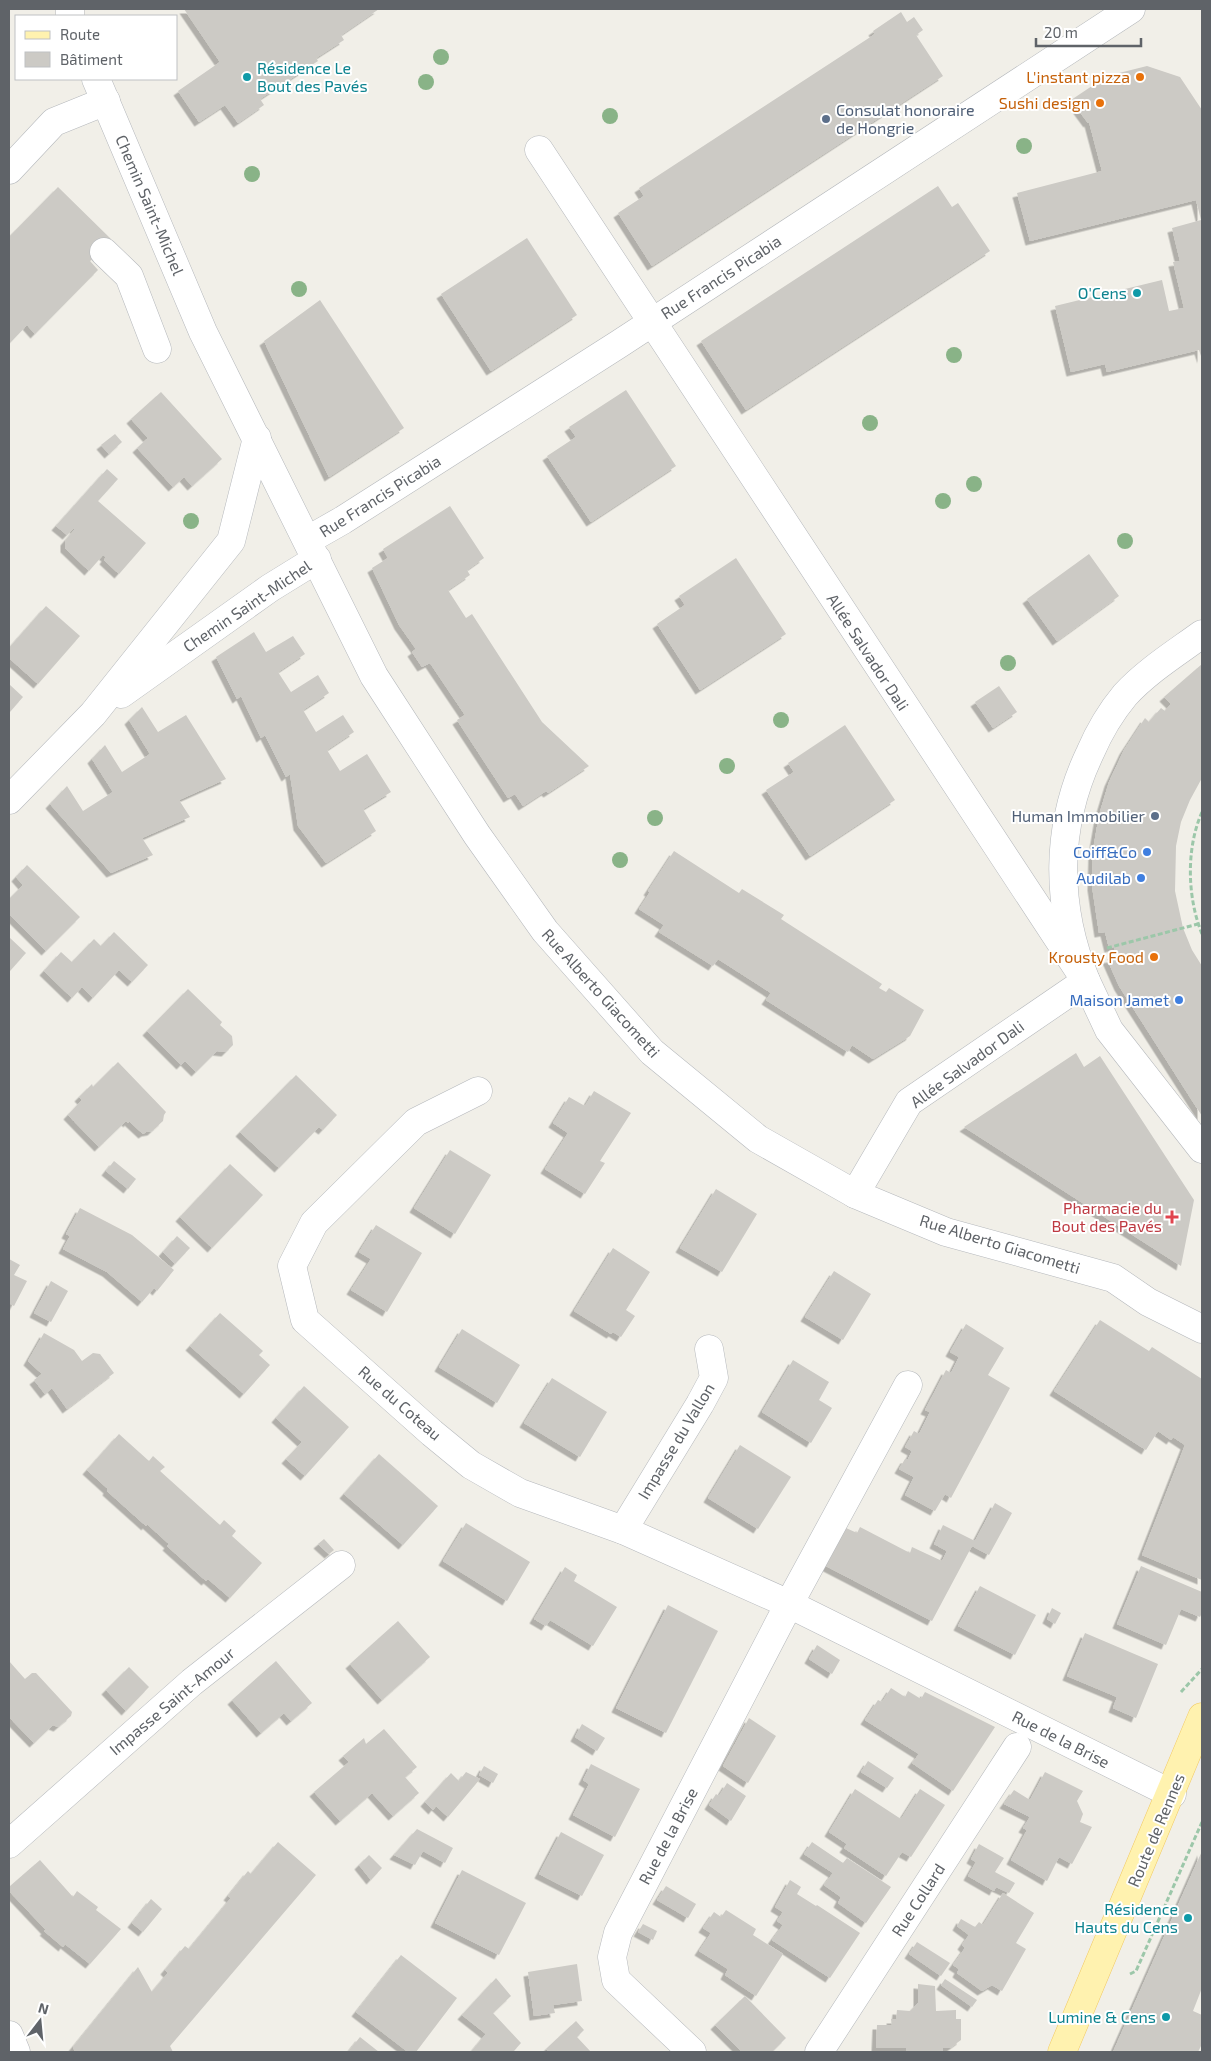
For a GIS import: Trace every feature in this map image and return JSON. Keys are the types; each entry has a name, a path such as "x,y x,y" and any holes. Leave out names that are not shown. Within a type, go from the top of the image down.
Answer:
{"main road":[{"name":"Route de Rennes","path":"1062,2052 1172,1794 1202,1717"}],"street":[{"name":"Rue Francis Picabia","path":"312,549 344,520 652,322 1131,9"},
{"path":"9,170 54,122 101,90"},
{"name":"Chemin Saint-Michel","path":"93,714 270,588 312,549 204,332 101,90"},
{"name":"Allée Salvador Dali","path":"538,150 1086,980"},
{"path":"104,252 129,276 156,349"},
{"name":"Chemin Saint-Michel","path":"9,800 93,714 231,541 258,438"},
{"name":"Rue Alberto Giacometti","path":"312,549 374,676 477,834 545,931 652,1052 758,1139 855,1194 946,1232 1113,1278 1148,1302 1202,1328"},
{"name":"Allée Salvador Dali","path":"1202,634 1156,667 1126,694 1113,710 1098,736 1076,784 1064,836 1062,872 1072,938 1086,980 1109,1030 1202,1149"},
{"name":"Allée Salvador Dali","path":"855,1194 909,1102 1086,980"},
{"name":"Rue du Coteau","path":"478,1091 416,1122 314,1224 292,1266 305,1320 432,1433 471,1465 520,1493 623,1530 789,1604"},
{"name":"Impasse du Vallon","path":"623,1530 714,1378 709,1349"},
{"name":"Rue de la Brise","path":"692,2052 616,1980 612,1957 618,1933 789,1604 908,1385"},
{"name":"Impasse Saint-Amour","path":"9,1844 192,1682 341,1565"},
{"name":"Rue de la Brise","path":"789,1604 1172,1794"},
{"name":"Rue Collard","path":"819,2052 1017,1747"},
{"path":"9,2035 16,2052"}],"path":[{"path":"1202,812 1192,848 1191,890 1202,934"},
{"path":"1086,980 1096,951 1198,924"}],"building":[{"name":"Résidence Le Bout des Pavés","path":"184,9 379,9 341,35 344,40 316,58 318,61 260,99 264,105 238,123 225,105 199,122 178,91 220,62"},
{"path":"901,12 907,22 914,17 923,30 916,35 943,76 652,266 618,213 644,196 639,188 875,34 873,31"},
{"path":"1147,66 1180,77 1202,110 1202,359 1199,350 1107,372 1105,364 1071,372 1055,306 1162,280 1169,311 1184,308 1173,262 1180,261 1172,228 1201,220 1196,200 1030,241 1017,193 1102,171 1089,122 1071,100 1107,76"},
{"path":"938,186 952,207 958,203 990,251 746,410 701,341"},
{"path":"58,187 111,239 90,261 98,270 35,334 27,325 9,344 9,237"},
{"path":"527,238 577,315 491,371 441,294"},
{"path":"320,300 404,428 329,477 264,341"},
{"path":"626,390 676,466 591,522 547,456 576,437 569,427"},
{"path":"161,392 222,459 192,486 184,477 173,487 137,448 148,438 131,419"},
{"path":"115,434 122,442 109,454 101,445"},
{"path":"107,469 118,479 98,501 146,543 119,574 104,560 106,557 103,555 89,571 65,548 65,541 75,529 67,535 56,526"},
{"path":"450,506 484,558 467,570 470,575 448,590 466,618 472,614 542,722 589,766 548,793 546,791 523,806 515,794 508,798 457,720 465,715 430,663 422,667 412,652 416,649 399,625 372,568 388,558 383,549"},
{"path":"1089,554 1119,596 1057,641 1027,599"},
{"path":"736,558 786,634 700,690 657,624 685,605 679,596"},
{"path":"46,606 80,636 38,684 9,658 9,648"},
{"path":"254,632 266,652 293,636 305,654 278,672 291,692 318,675 329,693 303,710 316,732 343,715 354,732 327,750 340,771 367,754 391,792 363,809 376,831 326,863 298,826 290,774 286,777 265,735 261,738 241,696 237,699 216,657"},
{"path":"1202,664 1202,778 1181,822 1176,846 1175,891 1183,928 1192,950 1202,966 1202,1116 1119,986 1107,959 1117,957 1114,947 1109,948 1105,932 1099,933 1092,886 1093,850 1099,815 1109,782 1124,750 1145,718 1149,722 1161,708 1165,711 1171,704 1164,697"},
{"path":"9,684 23,697 9,713"},
{"path":"999,686 1017,712 993,728 975,702"},
{"path":"142,707 158,732 186,715 226,779 179,800 190,817 142,838 153,855 111,873 50,804 67,786 83,811 113,792 92,759 105,745 122,772 150,754 129,720"},
{"path":"845,725 895,800 810,856 766,790 794,772 788,763"},
{"path":"674,851 739,893 742,889 784,915 781,919 882,984 879,988 886,992 889,988 924,1010 910,1036 873,1059 852,1045 848,1052 766,1000 771,993 718,959 713,966 659,932 664,925 639,909 650,892 648,891"},
{"path":"27,865 80,917 46,951 9,914 9,899 23,885 16,877"},
{"path":"114,932 148,965 132,982 119,970 93,998 82,987 72,998 44,971 61,952 72,962 94,939 101,946"},
{"path":"9,937 26,953 9,972"},
{"path":"188,989 222,1022 220,1025 232,1036 233,1045 226,1052 217,1051 196,1072 185,1061 181,1065 147,1031"},
{"path":"1076,1053 1084,1067 1100,1056 1194,1200 1181,1266 964,1127"},
{"path":"118,1062 166,1112 163,1121 152,1131 143,1134 129,1121 128,1123 126,1121 99,1147 68,1115 82,1100 79,1097 92,1084 93,1087"},
{"path":"296,1075 337,1115 323,1130 319,1127 279,1168 240,1132"},
{"path":"594,1091 631,1113 600,1161 605,1163 585,1194 545,1169 568,1133 553,1123 569,1097 585,1106"},
{"path":"450,1150 491,1175 455,1234 414,1208"},
{"path":"114,1161 136,1179 128,1189 106,1171"},
{"path":"230,1164 263,1195 212,1248 180,1217"},
{"path":"716,1189 757,1214 722,1272 680,1248"},
{"path":"80,1208 132,1235 174,1270 157,1291 154,1288 142,1302 107,1272 63,1249 70,1236 66,1234"},
{"path":"376,1225 422,1253 387,1312 351,1290 371,1259 359,1252"},
{"path":"177,1236 190,1248 175,1264 163,1252"},
{"path":"613,1248 650,1272 626,1310 635,1316 621,1337 613,1332 611,1334 574,1311"},
{"path":"9,1259 20,1265 14,1275 27,1281 14,1306 9,1303"},
{"path":"834,1271 871,1294 843,1340 805,1317"},
{"path":"51,1281 68,1291 51,1322 34,1313"},
{"path":"220,1313 263,1351 259,1355 270,1365 244,1394 190,1346"},
{"path":"1100,1320 1149,1351 1152,1347 1202,1379 1202,1580 1142,1555 1185,1445 1173,1437 1171,1440 1158,1431 1146,1450 1054,1391"},
{"path":"966,1324 1004,1348 988,1375 1010,1388 951,1498 945,1494 935,1511 905,1495 914,1477 899,1469 912,1451 905,1447 914,1431 919,1434 930,1412 925,1410 946,1370 951,1373 959,1357 950,1352"},
{"path":"462,1329 520,1365 497,1403 439,1367"},
{"path":"44,1333 74,1350 82,1361 93,1353 100,1354 114,1373 67,1409 52,1388 45,1394 34,1380 42,1374 28,1361"},
{"path":"793,1360 829,1382 819,1400 832,1408 811,1443 762,1412"},
{"path":"552,1378 607,1412 580,1457 524,1423"},
{"path":"304,1386 349,1427 305,1476 286,1459 302,1442 276,1418"},
{"path":"119,1434 149,1461 153,1456 165,1467 160,1471 220,1525 224,1520 236,1531 232,1536 262,1563 230,1598 208,1579 206,1581 167,1546 169,1544 107,1491 108,1489 87,1470"},
{"path":"740,1445 791,1477 758,1529 708,1498"},
{"path":"379,1454 438,1506 403,1545 344,1494"},
{"path":"995,1503 1012,1513 989,1555 972,1546 932,1621 822,1564 837,1534 846,1528 857,1533 860,1527 910,1553 912,1547 942,1561 947,1551 934,1544 943,1525 975,1541"},
{"path":"466,1523 530,1562 507,1601 443,1561"},
{"path":"324,1539 334,1550 329,1554 318,1544"},
{"path":"1141,1566 1202,1592 1202,1613 1200,1617 1181,1609 1166,1645 1117,1624"},
{"path":"565,1567 577,1575 574,1581 617,1607 593,1646 550,1620 546,1626 534,1619"},
{"path":"980,1586 1036,1615 1015,1655 958,1626"},
{"path":"668,1605 718,1631 666,1733 616,1708"},
{"path":"1052,1608 1061,1613 1055,1624 1047,1619"},
{"path":"398,1621 430,1657 382,1700 350,1664"},
{"path":"1085,1633 1158,1664 1136,1718 1113,1708 1117,1697 1067,1676"},
{"path":"817,1645 840,1660 832,1674 809,1659"},
{"path":"9,1661 25,1679 32,1673 36,1673 72,1712 71,1716 58,1727 53,1725 34,1743 9,1717"},
{"path":"276,1661 312,1703 291,1721 284,1713 261,1733 232,1700"},
{"path":"129,1667 149,1687 126,1711 106,1690"},
{"path":"891,1688 905,1697 908,1691 921,1699 925,1692 995,1727 953,1791 912,1763 919,1754 865,1720 878,1700 882,1702"},
{"path":"749,1718 776,1736 748,1783 723,1766"},
{"path":"582,1724 605,1738 597,1751 575,1737"},
{"path":"384,1729 417,1767 405,1777 419,1793 393,1816 372,1793 340,1821 314,1792 349,1762 343,1756 364,1738 366,1744"},
{"path":"868,1761 894,1778 887,1788 861,1772"},
{"path":"591,1764 640,1789 615,1837 573,1815 589,1784 583,1780"},
{"path":"484,1766 498,1774 493,1783 479,1775"},
{"path":"466,1772 480,1779 448,1817 436,1806 433,1810 425,1802 451,1773 459,1781"},
{"path":"1045,1772 1083,1791 1077,1801 1083,1814 1080,1822 1092,1827 1072,1864 1059,1857 1047,1881 1011,1860 1027,1830 1023,1828 1030,1817 1004,1804 1014,1790 1030,1800"},
{"path":"727,1783 746,1796 731,1821 709,1805 716,1794 719,1796"},
{"path":"855,1789 901,1819 920,1789 945,1805 911,1857 902,1852 886,1876 844,1848 847,1844 829,1832"},
{"path":"417,1829 453,1848 445,1863 423,1851 415,1865 394,1855"},
{"path":"561,1832 604,1855 582,1896 539,1874"},
{"path":"278,1842 316,1875 170,2046 173,2052 75,2052 73,2047 138,1967 152,1992 168,1973 165,1970 185,1946 189,1949 231,1898 228,1896 248,1871 251,1874"},
{"path":"812,1842 843,1863 847,1858 891,1887 866,1923 838,1903 841,1897 824,1885 833,1873 804,1854"},
{"path":"979,1844 1004,1858 995,1872 1015,1883 1009,1893 996,1887 994,1891 968,1876 976,1862 971,1859"},
{"path":"1202,1851 1202,1988 1193,2011 1202,2015 1202,2044 1198,2052 1113,2052"},
{"path":"369,1855 382,1868 371,1880 359,1865"},
{"path":"40,1860 73,1897 77,1891 98,1907 96,1910 121,1929 90,1964 65,1944 63,1947 44,1931 46,1930 9,1891 9,1887"},
{"path":"462,1870 526,1903 499,1955 435,1923"},
{"path":"790,1880 801,1887 797,1894 860,1933 830,1978 772,1940 783,1925 777,1921 783,1912 775,1907"},
{"path":"666,1886 696,1904 688,1918 657,1900"},
{"path":"1003,1893 1034,1913 1016,1943 1026,1949 1002,1991 992,1985 982,1991 957,1973 959,1969 953,1965 965,1948 962,1945 969,1935 957,1926 961,1919 975,1927 979,1922 983,1925"},
{"path":"151,1899 162,1909 143,1932 132,1923"},
{"path":"726,1910 756,1929 753,1935 783,1954 756,1996 725,1975 728,1969 699,1951 711,1933 703,1928 714,1912 721,1917"},
{"path":"643,1924 657,1931 653,1940 638,1932"},
{"path":"917,1942 950,1963 941,1976 909,1954"},
{"path":"401,1955 457,1998 416,2052 408,2052 356,2012"},
{"path":"577,1964 582,2001 553,2005 555,2013 534,2016 528,1972"},
{"path":"496,1978 511,1996 493,2013 521,2043 513,2052 471,2052 486,2034 462,2015"},
{"path":"945,1979 977,2000 972,2007 941,1985"},
{"path":"918,1984 935,1986 936,2011 956,2010 956,2019 961,2019 961,2040 950,2048 943,2048 943,2052 906,2052 906,2048 876,2048 877,2025 892,2025 891,2019 896,2019 897,2010 910,2011 918,2003"},
{"path":"745,1996 786,2038 772,2052 742,2052 715,2025"},
{"path":"576,2021 584,2030 577,2037 591,2052 549,2052 546,2049"},
{"path":"360,2037 379,2052 348,2052"}],"place":[{"name":"Résidence Le Bout des Pavés","path":"247,77"},
{"name":"L'instant pizza","path":"1140,77"},
{"name":"Sushi design","path":"1100,103"},
{"name":"Consulat honoraire de Hongrie","path":"826,119"},
{"name":"O'Cens","path":"1137,293"},
{"name":"Human Immobilier","path":"1155,816"},
{"name":"Coiff&Co","path":"1147,852"},
{"name":"Audilab","path":"1141,878"},
{"name":"Krousty Food","path":"1154,957"},
{"name":"Maison Jamet","path":"1179,1000"},
{"name":"Pharmacie du Bout des Pavés","path":"1172,1217"},
{"name":"Résidence Hauts du Cens","path":"1188,1918"},
{"name":"Lumine & Cens","path":"1166,2017"}]}
